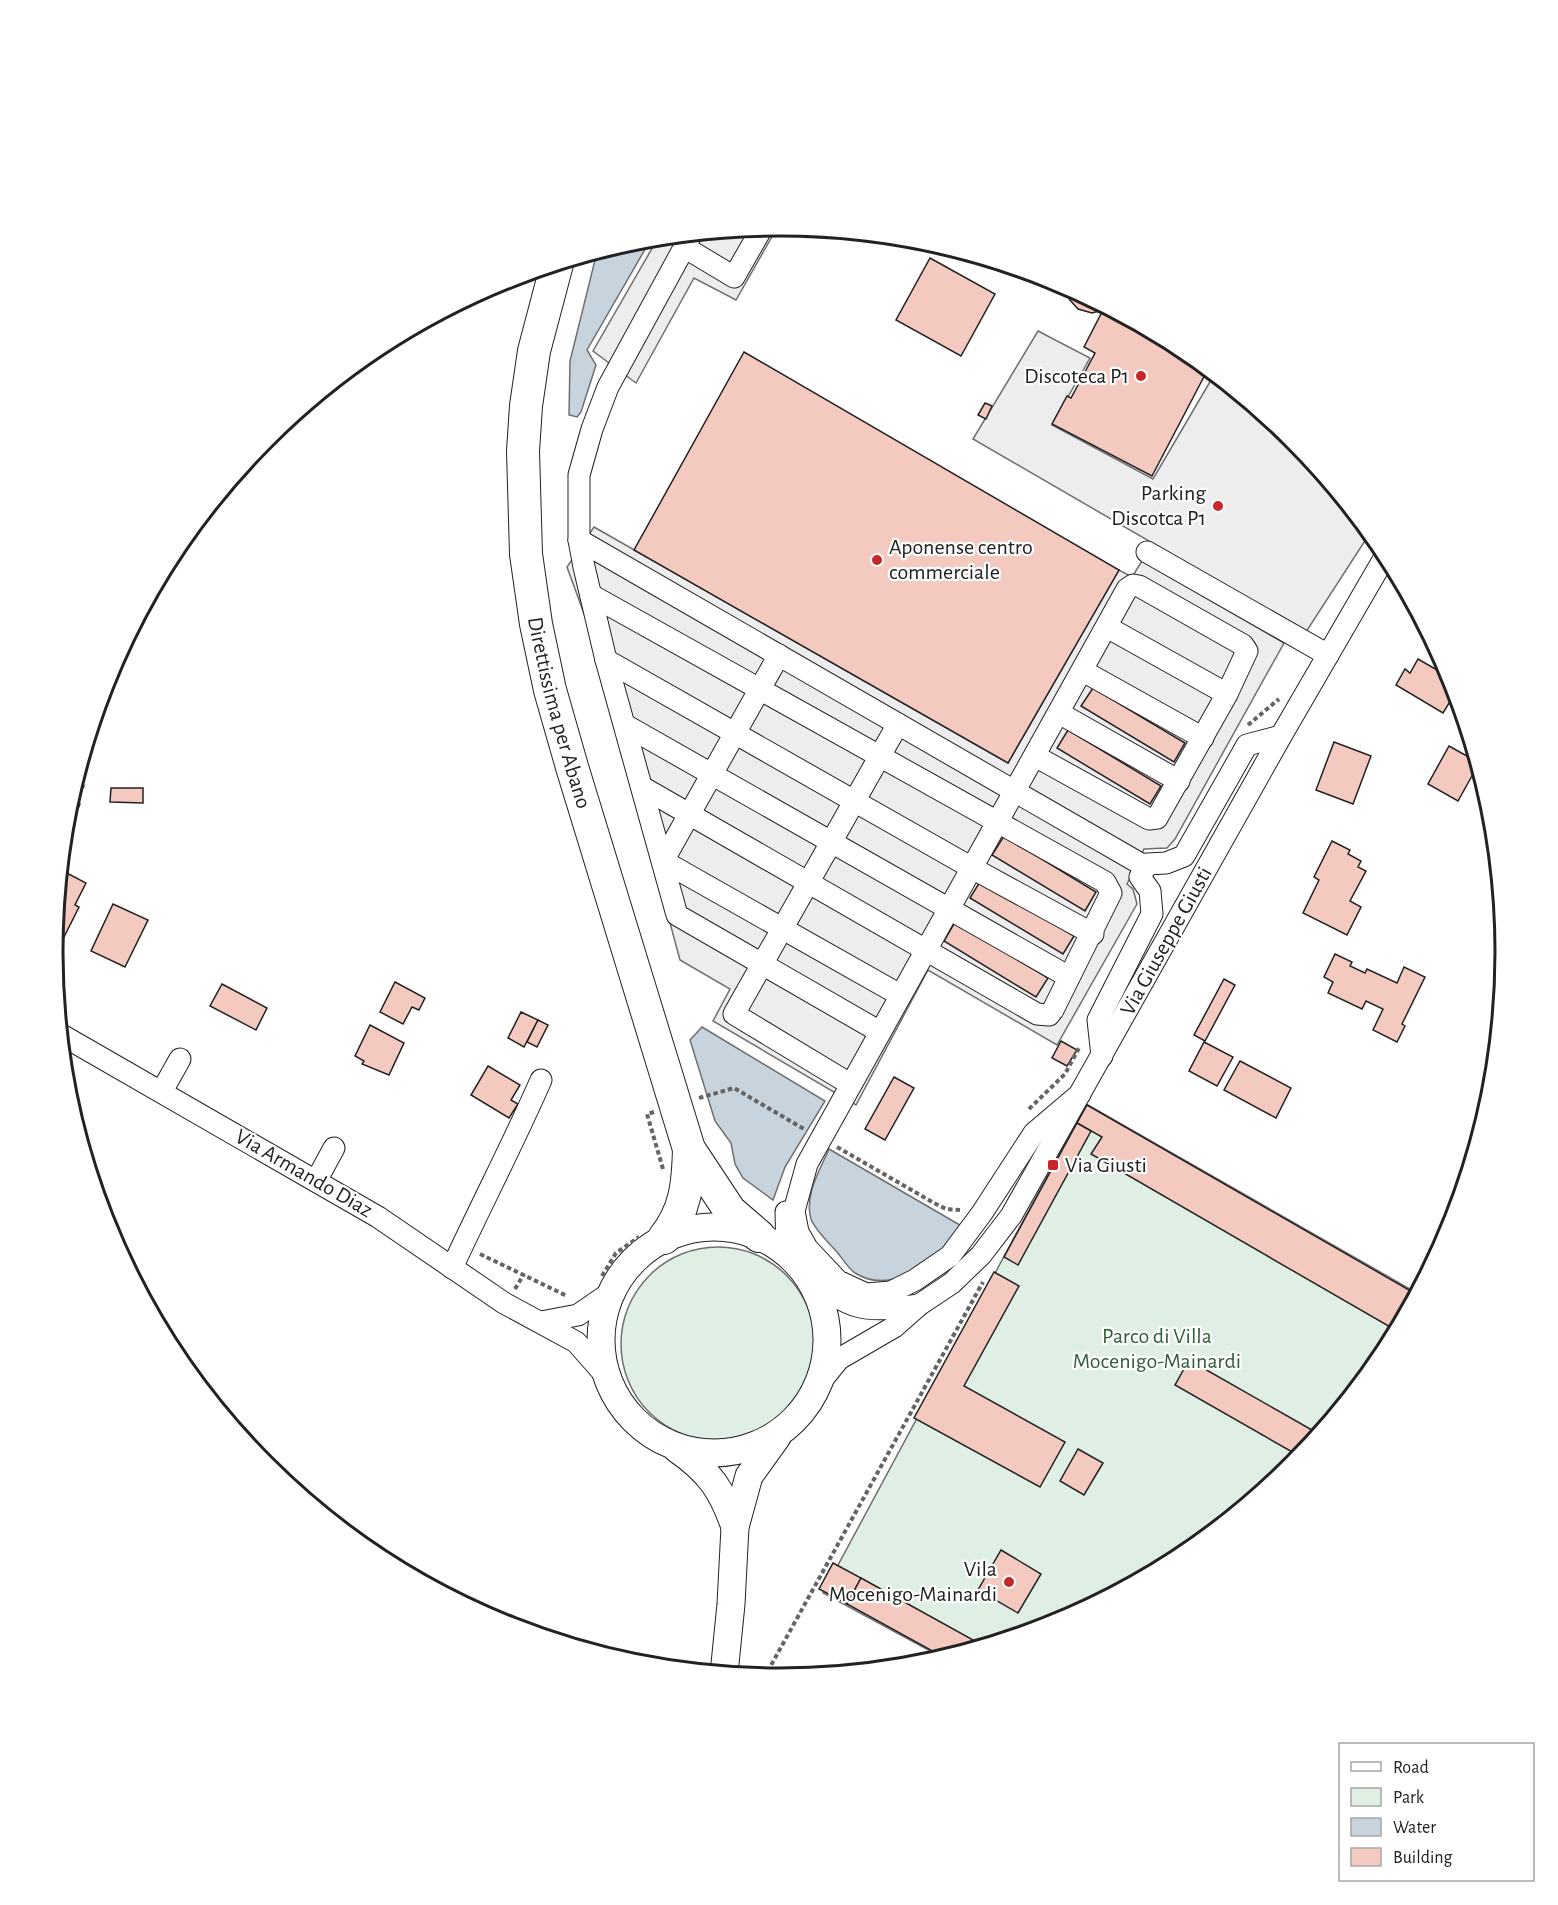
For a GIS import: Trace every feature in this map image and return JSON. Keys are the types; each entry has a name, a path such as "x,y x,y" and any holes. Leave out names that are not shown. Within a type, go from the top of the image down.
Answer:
{"highway":[{"name":"Direttissima per Abano","path":"555,272 534,351 526,406 522,497 531,589 550,690 689,1149 730,1211 759,1236"},
{"name":"Direttissima per Abano","path":"655,1235 682,1210 688,1186 689,1149"}],"main road":[{"path":"725,1666 735,1527 748,1476 782,1430 803,1410 818,1385 827,1348 823,1310 807,1275 787,1253 759,1236 728,1228 695,1228 655,1235 605,1286 601,1339 606,1376 621,1405 643,1429 697,1463 716,1483 735,1527"},
{"path":"671,1445 709,1453 748,1448 782,1430"}],"street":[{"path":"690,243 734,277 757,237"},
{"path":"687,243 616,370 592,429 579,475 579,540 606,660 677,915 880,1032"},
{"path":"579,540 1146,867"},
{"path":"1147,552 1328,655"},
{"name":"Via Giuseppe Giusti","path":"818,1385 839,1359 894,1327 919,1305 952,1283 991,1242 1011,1216 1281,736 1380,565"},
{"path":"787,1253 786,1207 793,1182 807,1164 1127,589 1132,585 1139,586 1246,648 1247,655 1227,694 1157,818 1149,819 1035,756"},
{"path":"591,595 1109,886 1110,897 1093,934 1049,1015 1037,1014 642,787"},
{"path":"1107,627 1227,694"},
{"path":"663,861 691,815 779,655"},
{"path":"606,660 972,868 1093,934"},
{"path":"1083,671 1203,738"},
{"path":"1059,713 1179,781"},
{"path":"850,1084 734,1014 898,724"},
{"path":"625,725 714,773 1069,978"},
{"path":"1102,1056 1098,1020 1152,914 1150,891 1140,877 1147,864 1166,863 1184,856 1247,745 1281,736"},
{"path":"663,861 900,995"},
{"name":"Via Armando Diaz","path":"68,1039 378,1217 504,1304 576,1342 606,1376"},
{"path":"162,1091 180,1059"},
{"path":"452,1268 470,1226 509,1153 541,1080"},
{"path":"807,1164 794,1211 798,1232 807,1248 838,1281 866,1294 891,1292 915,1280 950,1256 982,1214 1034,1133 1080,1094"},
{"path":"316,1181 334,1148"},
{"name":"Via Giuseppe Giusti","path":"807,1275 834,1297 863,1310 919,1305"},
{"path":"541,1322 578,1315 605,1286"}],"path":[{"path":"706,1096 734,1088 802,1128"},
{"path":"647,1114 664,1172"},
{"path":"827,1141 934,1203 957,1211"},
{"path":"605,1286 616,1253 655,1235"},
{"path":"769,1669 992,1265 991,1242"},
{"path":"462,1246 570,1298"}],"green space":[{"name":"Parco di Villa Mocenigo-Mainardi","path":"1086,1104 1410,1289 1374,1350 1347,1388 1285,1459 1215,1521 1137,1573 1096,1595 1009,1631 932,1652 823,1593"},
{"path":"708,1247 728,1247 764,1258 787,1275 799,1290 808,1307 815,1334 815,1354 808,1381 799,1398 787,1413 772,1425 755,1434 728,1441 708,1441 672,1430 643,1406 632,1390 625,1372 621,1354 621,1334 632,1298 656,1269 672,1258 690,1251"}],"shaded area":[{"path":"772,236 736,300 694,278 636,383 593,351 652,248 732,238"},
{"name":"Parking Discotca P1","path":"1038,331 1090,358 1052,425 1153,479 1211,381 1285,446 1317,480 1364,542 1306,632 973,439"},
{"path":"594,527 1008,763 1119,570 1132,577 1142,561 1284,643 1175,839 1167,848 1144,849 1127,884 1133,889 1137,904 1057,1045 928,970 856,1105 713,1021 730,989 680,960 594,641 567,567"}],"water":[{"path":"645,249 587,350 596,365 581,412 577,417 569,415 570,361 595,261"},
{"path":"702,1027 825,1101 785,1167 773,1200 743,1178 735,1164 731,1143 715,1121 690,1040"},
{"path":"829,1149 965,1228 930,1261 901,1277 886,1280 870,1279 855,1273 819,1232 811,1219 809,1210 811,1192"}],"building":[{"path":"930,258 995,294 961,356 896,320"},
{"path":"1069,299 1098,311 1092,313 1078,309"},
{"path":"1101,313 1137,332 1204,376 1152,476 1052,424 1067,396 1071,398 1095,353 1084,347"},
{"name":"Aponense centro commerciale","path":"744,352 1119,570 1008,763 634,550"},
{"path":"985,403 992,406 986,419 978,415"},
{"path":"1418,659 1436,669 1449,703 1443,713 1396,685 1405,669 1410,673"},
{"path":"1093,688 1185,743 1174,762 1081,706"},
{"path":"1068,730 1161,786 1150,804 1057,748"},
{"path":"1334,742 1371,756 1353,804 1316,790"},
{"path":"1449,746 1468,756 1473,775 1458,801 1428,784"},
{"path":"111,788 143,788 143,803 110,802"},
{"path":"1004,836 1096,892 1085,911 992,855"},
{"path":"1332,841 1350,850 1348,854 1361,861 1358,867 1366,871 1350,901 1361,907 1347,935 1303,913 1319,880 1314,877"},
{"path":"68,874 86,883 75,905 79,907 64,938"},
{"path":"981,880 1074,936 1063,954 970,898"},
{"path":"113,904 148,920 125,967 91,951"},
{"path":"955,922 1048,978 1036,997 944,941"},
{"path":"1335,954 1352,962 1350,966 1365,973 1367,969 1397,983 1404,967 1425,977 1402,1024 1405,1026 1397,1042 1373,1030 1383,1009 1366,1001 1362,1009 1328,993 1333,982 1324,977"},
{"path":"1224,979 1235,985 1205,1041 1194,1035"},
{"path":"395,982 425,998 419,1010 412,1007 403,1024 380,1012"},
{"path":"222,984 267,1008 256,1030 210,1006"},
{"path":"521,1012 538,1020 524,1047 508,1038"},
{"path":"538,1020 548,1025 537,1047 527,1042"},
{"path":"370,1025 404,1043 389,1075 362,1064 364,1061 355,1056"},
{"path":"1061,1041 1077,1050 1067,1066 1052,1058"},
{"path":"1204,1042 1233,1057 1217,1086 1189,1071"},
{"path":"1240,1061 1291,1088 1276,1118 1224,1090"},
{"path":"488,1066 520,1085 511,1100 518,1104 509,1118 471,1095"},
{"path":"894,1077 914,1088 885,1140 865,1129"},
{"path":"1087,1105 1410,1290 1399,1311 1389,1326 1091,1154 1102,1137 1077,1123"},
{"path":"1077,1123 1091,1131 1018,1265 1004,1257"},
{"path":"994,1272 1019,1286 964,1386 1065,1442 1040,1487 914,1418"},
{"path":"1189,1360 1312,1430 1292,1452 1175,1385"},
{"path":"1078,1449 1103,1463 1084,1495 1060,1481"},
{"name":"Vila Mocenigo-Mainardi","path":"1001,1550 1041,1574 1018,1613 978,1590"},
{"path":"833,1563 861,1578 847,1604 819,1589"},
{"path":"861,1578 975,1641 933,1652 847,1604"}],"place":[{"name":"Discoteca P1","path":"1141,376"},
{"name":"Parking Discotca P1","path":"1218,506"},
{"name":"Aponense centro commerciale","path":"877,560"},
{"name":"Via Giusti","path":"1053,1165"},
{"name":"Vila Mocenigo-Mainardi","path":"1009,1582"}]}
